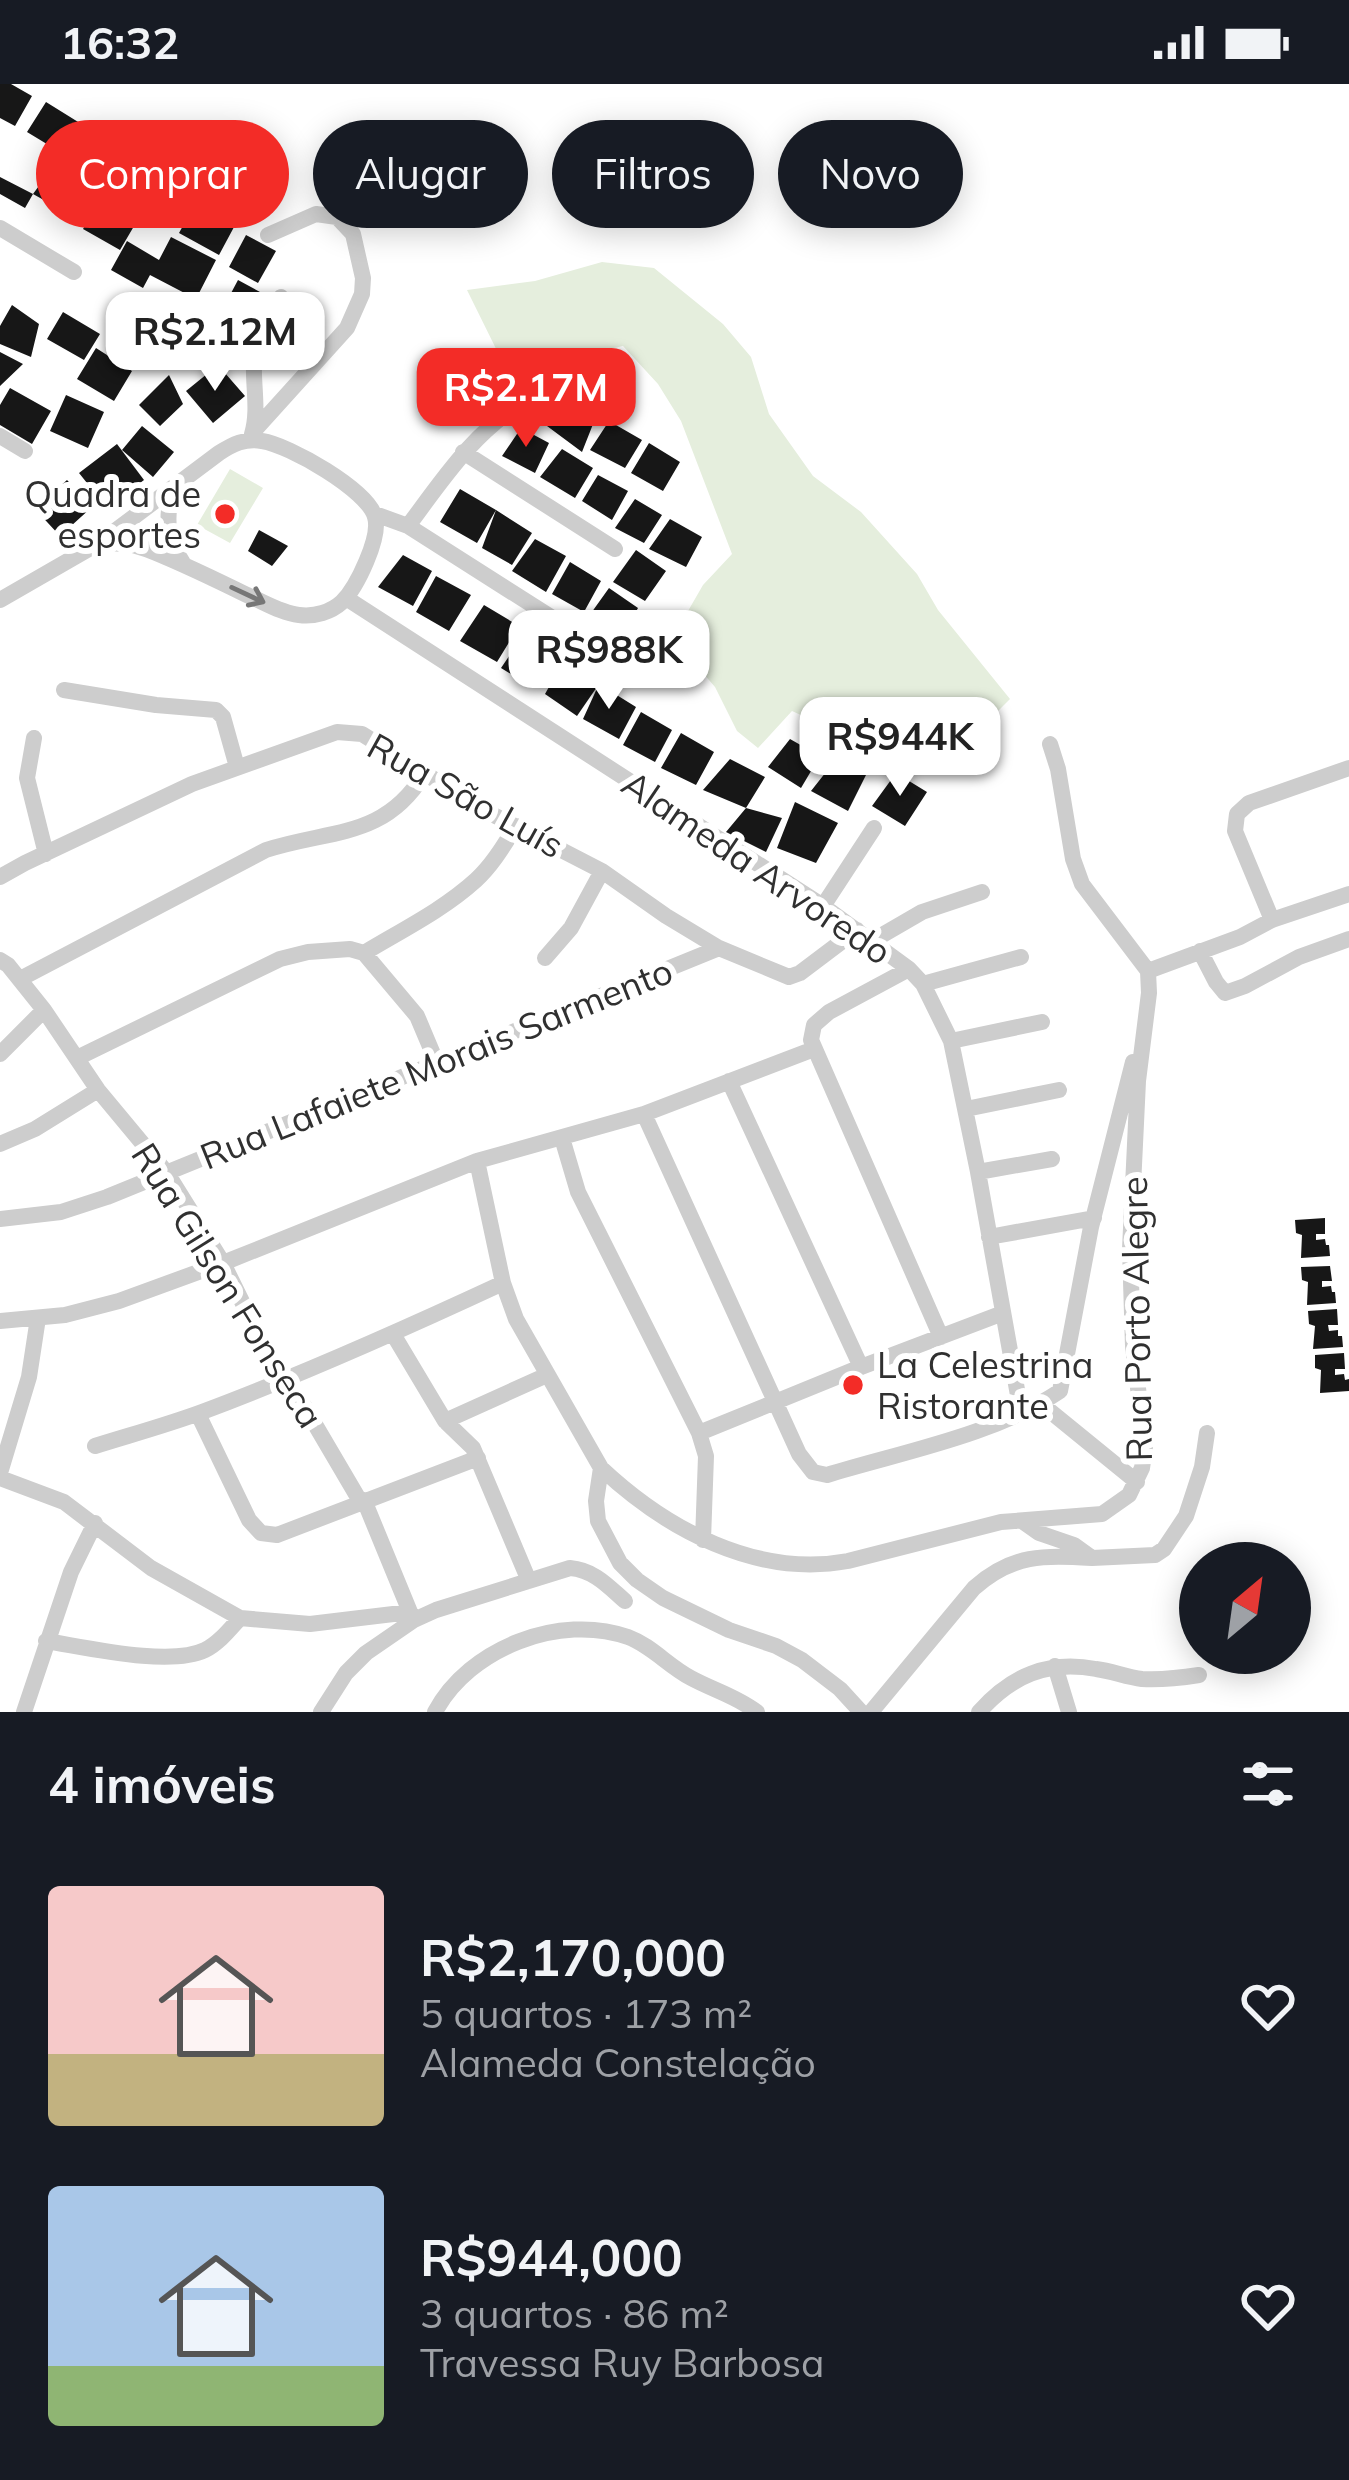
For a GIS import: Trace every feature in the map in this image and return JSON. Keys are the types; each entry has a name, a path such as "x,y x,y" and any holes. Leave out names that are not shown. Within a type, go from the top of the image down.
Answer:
{"street":[{"path":"0,600 99,543 219,453 251,435 347,328 362,294 353,234 337,217 316,214 268,235"},
{"path":"0,228 74,272"},
{"path":"251,435 257,346 280,297"},
{"path":"408,526 463,452 497,418 527,399"},
{"path":"251,435 286,449 344,483 375,514 408,526 639,673"},
{"path":"0,436 25,451"},
{"path":"463,452 615,549"},
{"path":"173,490 168,506 170,539 185,566"},
{"path":"99,543 130,544 301,616 326,612 346,598 376,538 375,514"},
{"name":"Alameda Arvoredo","path":"346,598 823,906 923,984 951,1040 1021,1412"},
{"path":"64,690 216,710 223,717 237,767"},
{"name":"Rua São Luís","path":"0,877 192,784 337,732 350,732 376,742 424,774 602,871 719,948"},
{"path":"34,738 27,778 46,854"},
{"path":"1050,744 1082,884 1148,971 1349,894"},
{"path":"1272,920 1234,831 1238,814 1249,803 1349,768"},
{"path":"20,979 266,850 362,829 404,802 424,774"},
{"path":"364,953 452,900 477,879 516,826"},
{"path":"823,906 874,828"},
{"path":"545,958 571,928 602,871"},
{"path":"865,936 982,892"},
{"name":"Rua Lafaiete Morais Sarmento","path":"0,1219 61,1212 167,1173 719,948 789,977 865,936"},
{"path":"1200,951 1226,993 1299,957 1349,939"},
{"path":"77,1058 280,959 350,949 364,953 417,1016 436,1061"},
{"path":"923,984 1021,956"},
{"name":"Rua Gilson Fonseca","path":"0,960 20,979 98,1090 167,1173 224,1263 281,1381 303,1404 362,1501 412,1616"},
{"path":"909,969 819,1019 811,1033 941,1337"},
{"name":"Rua Porto Alegre","path":"601,1468 634,1498 703,1540 795,1566 824,1565 1001,1522 1102,1514 1129,1495 1142,1468 1144,1448 1133,1346 1130,1249 1148,971"},
{"path":"0,1054 44,1010"},
{"path":"951,1040 1042,1022"},
{"path":"644,1114 799,1454 813,1472 827,1475 965,1433 1060,1391 1094,1218 1145,1022"},
{"path":"0,1321 64,1316 118,1301 477,1161 644,1114 814,1049"},
{"path":"729,1081 861,1367"},
{"path":"0,1144 35,1129 98,1090"},
{"path":"966,1109 1059,1090"},
{"path":"562,1138 578,1192 698,1433 706,1456 703,1540"},
{"path":"978,1172 1052,1159"},
{"path":"477,1161 502,1283 516,1319 601,1468 598,1520 620,1563 663,1598 802,1660 861,1712"},
{"path":"989,1237 1094,1218"},
{"path":"95,1446 198,1414 281,1381 502,1283"},
{"path":"698,1433 1003,1313"},
{"path":"38,1318 29,1377 0,1476 64,1502 151,1568 240,1618 310,1624 412,1616 562,1570 580,1569 599,1578 625,1601"},
{"path":"393,1334 446,1421 478,1458 529,1581"},
{"path":"446,1421 547,1376"},
{"path":"1040,1403 1137,1482"},
{"path":"198,1414 249,1520 261,1533 277,1535 478,1458"},
{"path":"871,1712 987,1576 1042,1556 1144,1556 1164,1550 1194,1496 1207,1433"},
{"path":"1021,1520 1092,1558"},
{"path":"23,1712 71,1572 95,1523"},
{"path":"622,1634 625,1601 637,1580"},
{"path":"321,1712 356,1663 412,1616"},
{"path":"46,1641 132,1655 191,1655 216,1643 240,1618"},
{"path":"435,1712 458,1680 480,1661 528,1637 583,1631 622,1634 757,1712"},
{"path":"1055,1666 1069,1712"},
{"path":"979,1712 1020,1676 1055,1666 1142,1678 1199,1676"}],"green space":[{"path":"602,262 654,268 723,324 751,357 769,414 813,476 861,512 917,574 938,610 1010,699 946,763 849,737 792,711 758,748 737,731 715,687 690,658 688,611 703,585 732,554 681,421 658,384 623,346 507,371 467,290 535,281"},
{"name":"Quadra de esportes","path":"230,469 263,488 230,543 197,525"}],"building":[{"path":"0,84 11,84 32,96 15,126 0,118"},
{"path":"46,102 75,120 36,120 36,137 27,132"},
{"path":"0,177 33,194 25,208 0,194"},
{"path":"84,228 133,228 120,250"},
{"path":"182,228 233,228 219,255 179,233"},
{"path":"246,235 276,251 258,283 229,267"},
{"path":"171,237 216,260 196,299 150,275 143,288 111,270 127,241 159,260"},
{"path":"238,280 271,298 254,330 221,312"},
{"path":"141,297 171,314 152,348 122,331"},
{"path":"12,305 39,324 31,357 0,344 0,326"},
{"path":"198,306 223,320 204,353 179,339"},
{"path":"291,306 321,324 300,359 270,341"},
{"path":"63,312 100,334 84,360 47,339"},
{"path":"96,348 132,371 114,401 77,379"},
{"path":"0,352 23,364 0,386"},
{"path":"218,365 245,396 213,423 186,391"},
{"path":"169,375 183,404 160,426 139,405"},
{"path":"10,388 51,411 32,444 0,425 0,405"},
{"path":"66,395 104,412 88,448 50,431"},
{"path":"571,399 597,414 582,452 547,426"},
{"path":"609,421 642,440 625,468 590,450"},
{"path":"142,426 174,452 153,477 122,450"},
{"path":"521,428 549,443 535,473 502,456"},
{"path":"649,443 680,462 663,491 631,473"},
{"path":"117,444 144,480 107,508 79,473"},
{"path":"562,449 593,468 575,498 540,477"},
{"path":"598,475 628,491 612,520 582,501"},
{"path":"67,480 92,507 60,536 35,509"},
{"path":"460,489 496,510 477,543 440,522"},
{"path":"635,499 662,515 644,543 615,528"},
{"path":"496,510 532,533 512,565 482,548"},
{"path":"670,519 702,537 686,567 649,549"},
{"path":"259,530 288,546 272,566 248,551"},
{"path":"535,539 566,556 546,592 512,571"},
{"path":"636,550 666,571 645,601 613,582"},
{"path":"403,555 432,571 413,606 378,587"},
{"path":"570,562 601,581 584,612 552,594"},
{"path":"436,576 471,595 449,631 416,612"},
{"path":"609,588 638,608 621,639 584,623"},
{"path":"484,605 519,626 497,662 460,641"},
{"path":"645,616 676,630 656,666 621,639"},
{"path":"524,634 553,652 532,687 501,668"},
{"path":"563,662 599,684 577,716 545,694"},
{"path":"599,684 636,707 619,739 583,719"},
{"path":"641,712 672,730 655,762 623,745"},
{"path":"681,733 714,752 696,785 661,768"},
{"path":"790,739 820,756 801,788 768,767"},
{"path":"837,758 867,773 848,811 811,791"},
{"path":"730,759 765,777 746,808 703,790"},
{"path":"896,773 927,792 905,826 872,806"},
{"path":"795,802 838,823 816,863 777,848"},
{"path":"746,808 782,818 766,852 726,832"},
{"path":"1325,1218 1325,1234 1316,1234 1316,1240 1325,1239 1330,1256 1301,1258 1302,1235 1296,1233 1295,1220"},
{"path":"1330,1266 1332,1281 1322,1281 1322,1287 1331,1286 1336,1303 1307,1305 1308,1282 1302,1280 1301,1267"},
{"path":"1337,1309 1338,1325 1328,1325 1329,1331 1338,1330 1343,1347 1313,1349 1315,1326 1309,1324 1308,1311"},
{"path":"1344,1353 1345,1369 1335,1369 1335,1375 1349,1379 1349,1391 1320,1393 1321,1370 1315,1368 1315,1355"}],"place":[{"name":"Quadra de esportes","path":"225,514"},
{"name":"La Celestrina Ristorante","path":"853,1385"}]}
